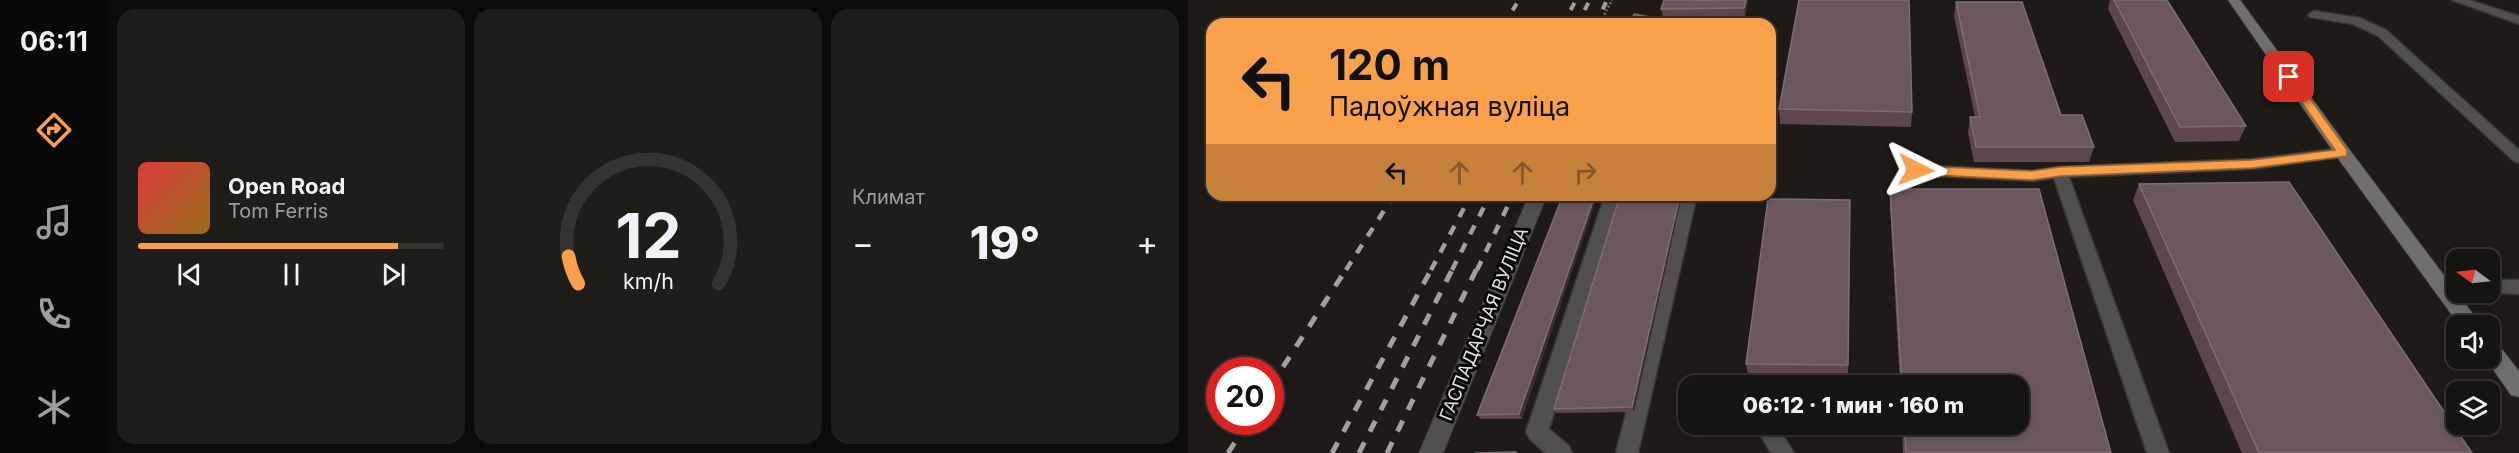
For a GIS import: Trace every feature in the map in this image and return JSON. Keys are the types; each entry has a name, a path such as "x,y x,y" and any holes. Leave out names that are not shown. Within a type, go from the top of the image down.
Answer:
{"main road":[{"path":"2234,0 2343,153 2446,282"},
{"path":"2500,362 2519,388"}],"street":[{"name":"ГАСПАДАРЧАЯ ВУЛІЦА","path":"1431,453 1511,254 1535,201"}],"lane":[{"path":"2458,0 2519,20"},
{"path":"2314,15 2356,21 2382,33 2519,158"},
{"path":"1916,170 2032,176 2060,172 2252,164 2343,153"},
{"path":"2060,172 2158,453"},
{"path":"1560,453 1537,432 1611,201"},
{"path":"1627,453 1688,201"},
{"path":"2500,287 2519,287"},
{"path":"1771,435 1783,453"}],"path":[{"path":"1603,18 1612,0"}],"building":[{"path":"1664,0 1746,0 1744,8 1661,9"},
{"path":"1799,0 1909,0 1912,112 1779,109"},
{"path":"2114,0 2167,0 2246,126 2180,127"},
{"path":"1956,2 2022,2 2061,115 2082,115 2094,147 1976,147 1970,117 1980,117"},
{"path":"1634,14 1656,18 1632,18"},
{"path":"2289,182 2446,414 2446,435 2460,435 2472,453 2259,453 2139,184"},
{"path":"1890,189 2039,189 2111,453 1906,453 1905,435 2029,435 2029,375 1901,375"},
{"path":"1776,199 1850,200 1848,365 1746,364 1768,201 1776,201"},
{"path":"1561,201 1593,201 1519,414 1477,415"},
{"path":"1618,201 1679,201 1632,407 1554,409"}],"railway":[{"path":"1508,18 1519,0"},
{"path":"1566,18 1576,0"},
{"path":"1580,18 1590,0"},
{"path":"1599,18 1607,0"},
{"path":"1346,270 1390,201"},
{"path":"1431,270 1468,201"},
{"path":"1452,270 1487,201"},
{"path":"1477,270 1510,201"},
{"path":"1284,365 1347,268"},
{"path":"1332,453 1432,268"},
{"path":"1359,453 1453,268"},
{"path":"1387,453 1477,268"},
{"path":"1228,453 1240,435"}],"route":[{"path":"1916,170 2032,176 2060,172 2252,164 2343,153 2289,77"}]}
